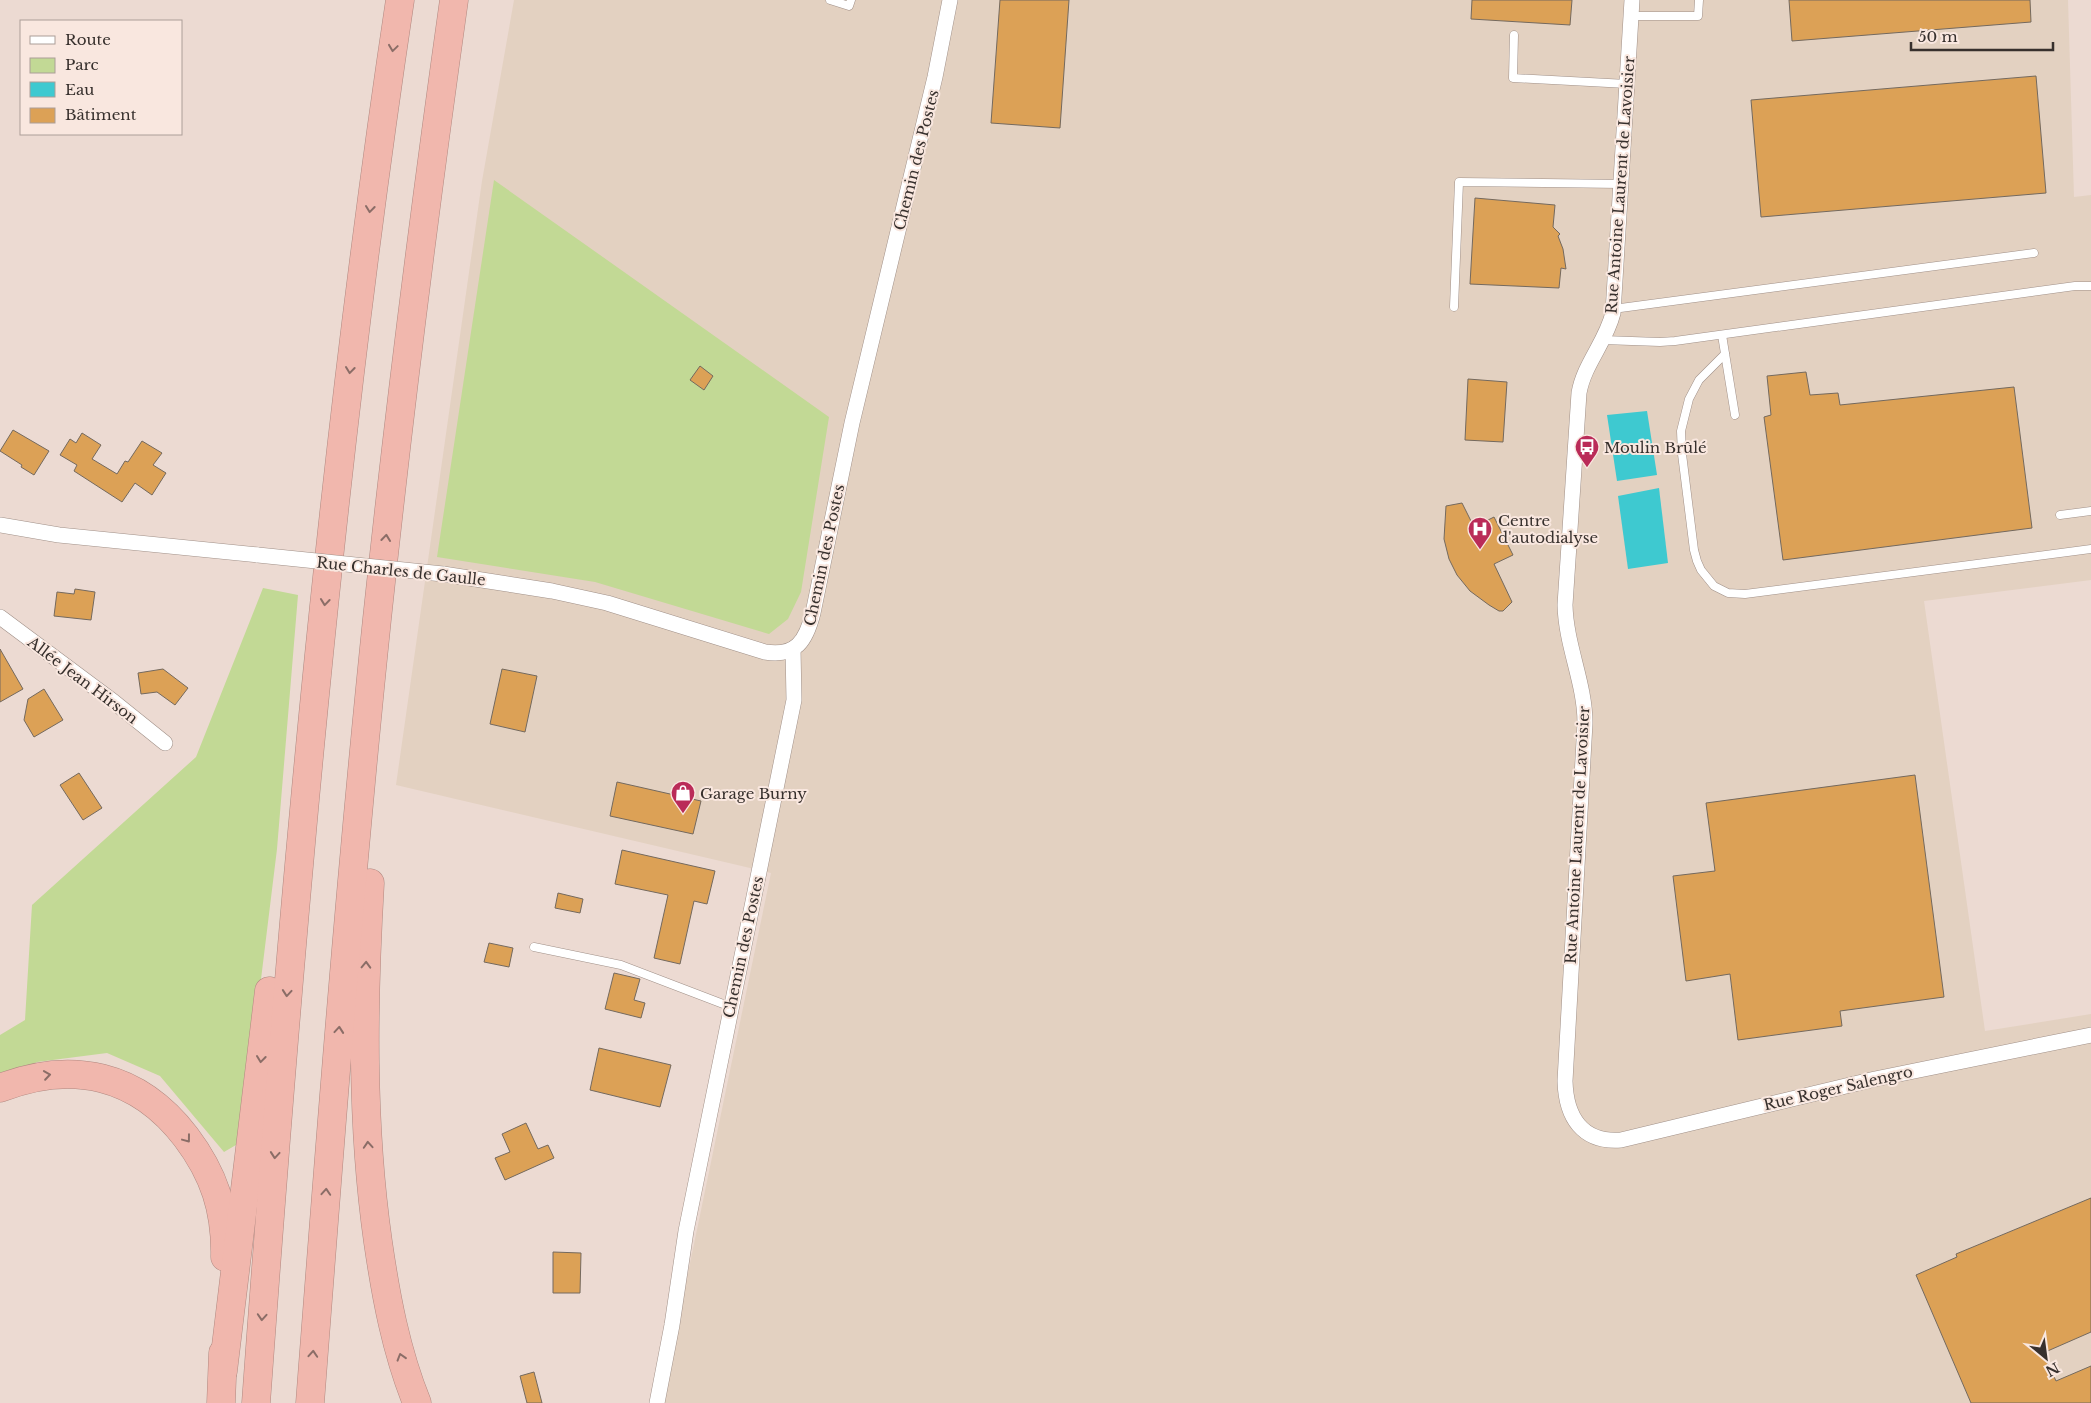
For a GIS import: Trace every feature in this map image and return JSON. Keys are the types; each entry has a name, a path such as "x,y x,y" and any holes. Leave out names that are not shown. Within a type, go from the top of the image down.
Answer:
{"highway":[{"path":"256,1403 286,1004 304,805 352,353 400,0"},
{"path":"310,1403 338,1040 377,620 414,290 454,0"},
{"path":"377,620 381,733 370,873 365,992 366,1128 374,1212 387,1301 396,1342 417,1403"},
{"path":"223,1372 282,885 288,856 304,805"},
{"path":"0,1088 26,1079 55,1074 78,1074 102,1078 143,1095 162,1110 181,1131 206,1166 214,1186 221,1214 225,1247 221,1403"}],"street":[{"name":"Chemin des Postes","path":"657,1403 672,1325 684,1239 794,700 793,649 803,640 809,629 813,614 854,414 936,77 950,0"},
{"name":"Rue Antoine Laurent de Lavoisier","path":"1587,1134 1572,1114 1565,1090 1585,723 1584,699 1568,639 1565,605 1579,393 1585,371 1603,340 1613,309 1632,0"},
{"name":"Rue Charles de Gaulle","path":"0,525 59,535 442,574 552,591 607,603 760,651 779,653 793,649"},
{"name":"Allée Jean Hirson","path":"0,617 114,702 165,744"},
{"name":"Rue Roger Salengro","path":"1587,1134 1601,1140 1610,1141 1642,1136 1875,1079 2091,1035"}],"lane":[{"path":"830,0 849,6 851,0"},
{"path":"1631,16 1698,16 1699,0"},
{"path":"1514,35 1513,78 1627,84"},
{"path":"1454,307 1459,182 1621,184"},
{"path":"1613,309 2034,253"},
{"path":"1603,340 1660,342 2065,287 2091,286"},
{"path":"1722,335 1735,415"},
{"path":"1726,354 1706,373 1694,388 1685,407 1680,431 1694,550 1701,570 1707,578 1722,590 1736,594 1746,594 2091,550"},
{"path":"2060,515 2091,511"},
{"path":"534,947 622,964 731,1006"}],"shaded area":[{"path":"514,0 2068,0 2074,197 2091,195 2091,580 1924,601 1985,1031 2091,1014 2091,1403 661,1403 771,873 396,785 482,181"}],"green space":[{"path":"494,180 829,417 801,592 788,619 769,634 595,582 437,557"},
{"path":"263,588 298,595 277,849 241,1142 224,1152 160,1076 107,1053 37,1062 0,1081 0,1035 25,1020 32,905 196,757"}],"water":[{"path":"1647,411 1657,475 1617,481 1607,415"},
{"path":"1659,488 1668,563 1628,569 1618,496"}],"building":[{"path":"1000,0 1069,0 1060,128 991,123"},
{"path":"1472,0 1572,0 1570,25 1471,19"},
{"path":"1789,0 2030,0 2031,22 1792,41"},
{"path":"2036,76 2046,193 1761,217 1751,100"},
{"path":"1475,198 1555,205 1553,227 1560,234 1558,236 1563,249 1566,269 1561,268 1559,288 1470,284"},
{"path":"700,366 713,376 704,390 690,380"},
{"path":"1806,372 1810,395 1838,393 1840,405 2014,387 2032,528 1783,560 1764,417 1771,415 1767,376"},
{"path":"1468,379 1507,382 1503,442 1465,440"},
{"path":"13,430 49,451 34,475 0,451"},
{"path":"82,433 101,445 92,459 117,474 125,461 128,462 142,441 162,453 153,465 166,473 152,495 135,483 122,502 74,471 77,465 60,455 70,439 76,443"},
{"path":"1462,503 1474,527 1494,517 1513,555 1494,564 1512,602 1503,611 1499,611 1489,605 1470,591 1457,575 1449,559 1444,539 1446,506"},
{"path":"75,589 95,592 91,620 54,616 57,592 74,594"},
{"path":"0,649 23,689 0,702"},
{"path":"163,669 188,688 175,705 157,692 141,694 138,673"},
{"path":"502,669 537,676 525,732 490,724"},
{"path":"44,689 63,720 34,737 24,720 28,699"},
{"path":"79,773 102,808 83,820 60,785"},
{"path":"1915,775 1944,997 1840,1011 1842,1026 1738,1040 1730,974 1686,981 1673,876 1715,871 1706,803"},
{"path":"617,782 701,801 693,834 610,816"},
{"path":"622,850 715,871 707,904 694,901 680,964 654,958 668,895 615,884"},
{"path":"558,893 583,899 580,913 555,908"},
{"path":"489,943 513,948 509,967 484,962"},
{"path":"614,973 640,979 634,1000 645,1003 641,1018 605,1009"},
{"path":"599,1048 671,1065 660,1107 590,1090"},
{"path":"526,1123 538,1149 548,1145 554,1158 505,1180 495,1158 510,1152 502,1134"},
{"path":"2091,1198 2091,1332 2043,1353 2056,1381 2091,1366 2091,1403 1971,1403 1916,1275 1957,1257 1956,1254"},
{"path":"553,1252 581,1253 580,1293 553,1293"},
{"path":"534,1372 542,1403 527,1403 520,1376"}],"place":[{"name":"Moulin Brûlé","path":"1587,468"},
{"name":"Centre d'autodialyse","path":"1480,550"},
{"name":"Garage Burny","path":"683,814"}]}
